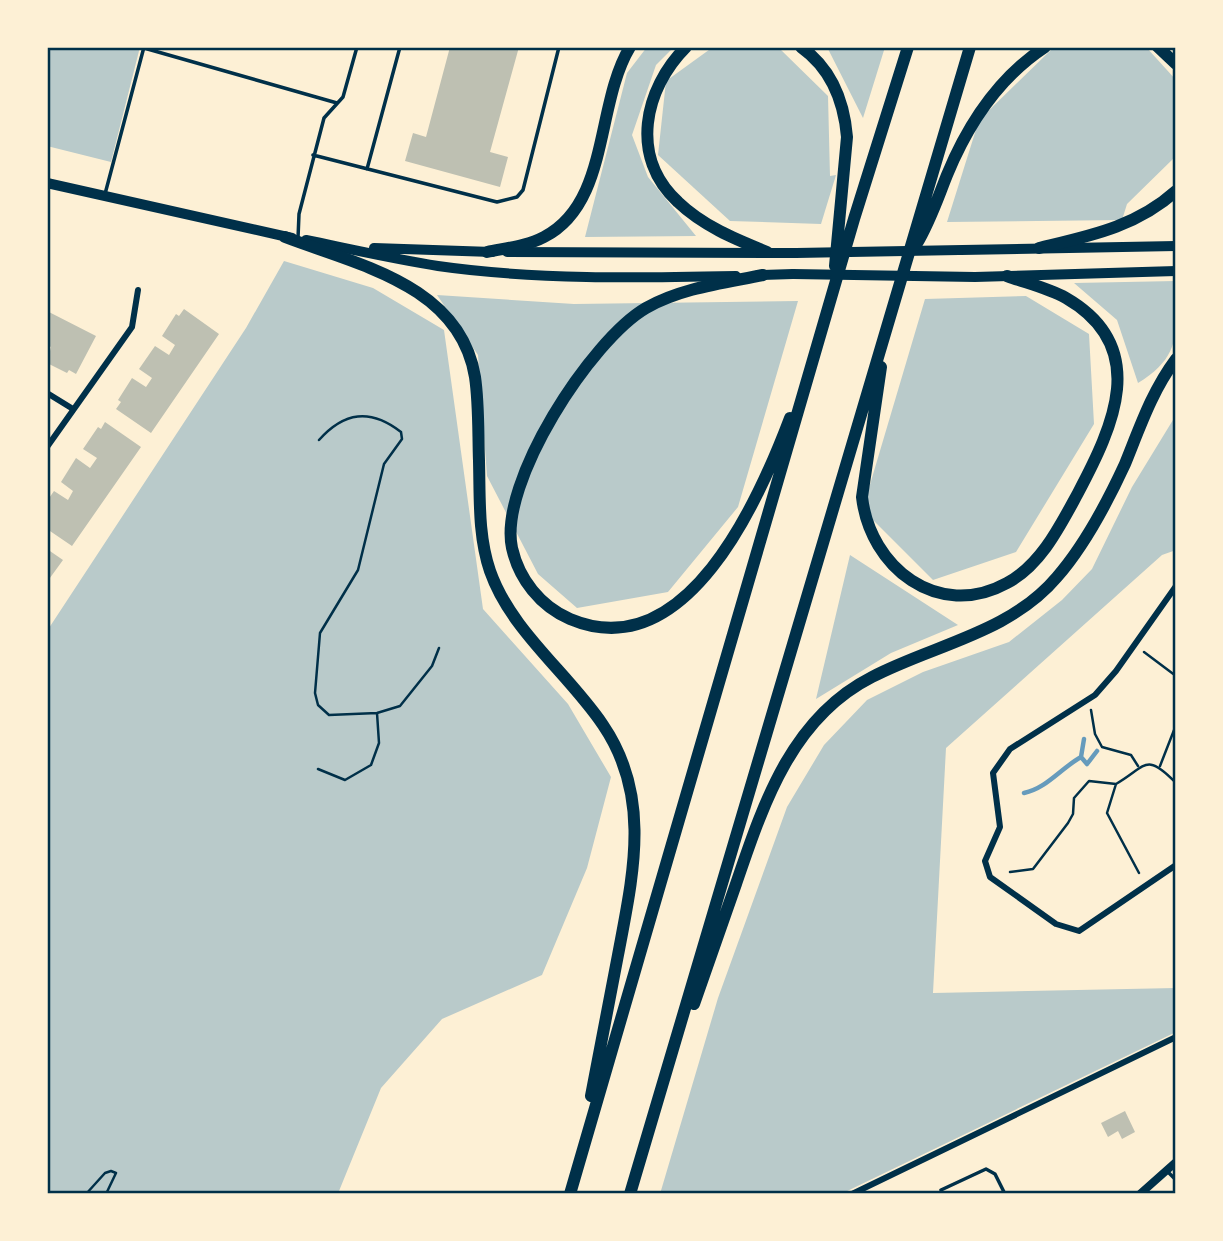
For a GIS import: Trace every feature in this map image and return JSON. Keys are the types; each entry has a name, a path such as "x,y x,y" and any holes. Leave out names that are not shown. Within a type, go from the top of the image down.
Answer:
{"highway":[{"path":"487,252 544,237 573,214 590,183 612,84 630,47"},
{"path":"686,47 660,78 649,108 647,128 656,171 678,202 713,228 767,252"},
{"path":"801,47 834,83 845,119 847,137 833,295"},
{"path":"570,1194 908,47"},
{"path":"630,1194 970,47"},
{"path":"907,260 932,217 947,175 980,110 1014,71 1045,47"},
{"path":"1158,47 1176,64"},
{"path":"1039,248 1125,225 1158,207 1176,191"},
{"path":"291,238 403,282 436,305 460,336 475,374 482,532 491,573 512,613 603,724 626,770 635,816 634,871 578,1165"},
{"path":"796,253 1176,246"},
{"path":"793,274 975,277 1176,271"},
{"path":"763,275 685,292 655,303 618,328 593,356 541,440 512,506 512,547 520,572 535,593 568,618 608,627 643,621 684,598 713,565 749,512 771,469 817,349"},
{"path":"888,322 863,484 864,516 870,534 890,564 919,585 953,594 989,591 1020,575 1048,544 1106,434 1117,405 1118,387 1112,352 1094,321 1066,298 1007,276"},
{"path":"650,1126 762,809 789,755 817,720 858,684 912,658 984,630 1012,615 1057,578 1101,510 1152,396 1176,359"}],"main road":[{"path":"47,183 291,238 439,266 597,279 793,274"},
{"path":"339,247 487,252 796,253"}],"street":[{"path":"47,447 132,327 138,290"},
{"path":"47,393 73,409"},
{"path":"1176,586 1116,671 1095,695 1010,749 993,773 1000,827 985,861 990,877 1056,924 1079,931 1176,866"},
{"path":"852,1194 1176,1037"},
{"path":"1140,1194 1176,1162"}],"lane":[{"path":"105,197 144,47 337,103"},
{"path":"291,238 324,118 346,89 357,47"},
{"path":"367,169 400,47"},
{"path":"313,155 497,202 517,197 523,190 559,47"},
{"path":"941,1190 986,1169 995,1174 1005,1194"},
{"path":"1167,1170 1176,1180"}],"path":[{"path":"320,440 348,416 384,423 401,432 399,447 384,464 358,569 320,634 315,693 322,712 341,717 377,713 400,706 437,658 439,649"},
{"path":"1144,652 1176,676"},
{"path":"1091,710 1095,734 1102,747 1131,755 1138,766"},
{"path":"317,769 345,780 371,765 379,743 377,713"},
{"path":"1160,766 1176,725"},
{"path":"1139,873 1107,813 1116,783 1138,766 1147,764 1160,766 1176,783"},
{"path":"1010,872 1033,869 1041,860 1046,847 1073,814 1074,798 1081,787 1089,781 1116,783"},
{"path":"86,1194 105,1173 111,1171 116,1173 116,1179 106,1194"}],"shaded area":[{"path":"47,47 140,47 111,162 47,146"},
{"path":"647,47 674,47 656,65 632,135 648,177 696,236 585,237 627,73"},
{"path":"713,47 780,49 828,96 830,176 836,175 821,224 730,221 658,155 666,81"},
{"path":"827,47 885,47 863,118"},
{"path":"1053,48 1147,48 1176,80 1176,156 1127,204 1122,220 947,222 979,120"},
{"path":"284,261 373,288 444,330 483,609 568,704 611,777 587,868 542,975 442,1019 381,1088 339,1191 344,1194 47,1194 47,631 246,328"},
{"path":"1176,281 1176,327 1170,351 1153,373 1138,383 1117,320 1074,283"},
{"path":"437,295 574,304 798,301 738,507 668,592 577,608 538,574 487,476 478,355"},
{"path":"1026,296 1089,334 1094,424 1016,552 933,580 873,520 866,498 925,299"},
{"path":"1176,415 1176,550 1162,555 946,748 933,993 1176,988 1176,1032 841,1194 660,1194 718,998 787,807 824,745 867,700 923,672 1009,642 1062,600 1092,569 1132,487"},
{"path":"850,555 958,625 891,653 816,699"}],"building":[{"path":"450,47 519,47 490,152 508,157 500,187 405,161 413,133 426,137"},
{"path":"184,309 219,334 151,433 116,409 121,402 118,400 132,378 146,387 152,378 139,369 155,346 169,355 175,345 162,336 176,314 179,316"},
{"path":"47,311 96,336 76,374 69,370 67,373 47,363 51,347 47,345"},
{"path":"105,422 141,447 72,546 47,529 47,501 54,491 68,500 73,491 61,482 76,458 90,468 97,458 83,449 98,427 101,429"},
{"path":"47,549 63,560 47,582"},
{"path":"1125,1111 1135,1132 1122,1139 1118,1131 1108,1137 1101,1123"}],"waterway":[{"path":"1024,793 1047,783 1081,757 1084,739"},
{"path":"1081,757 1087,764 1097,751"}]}
